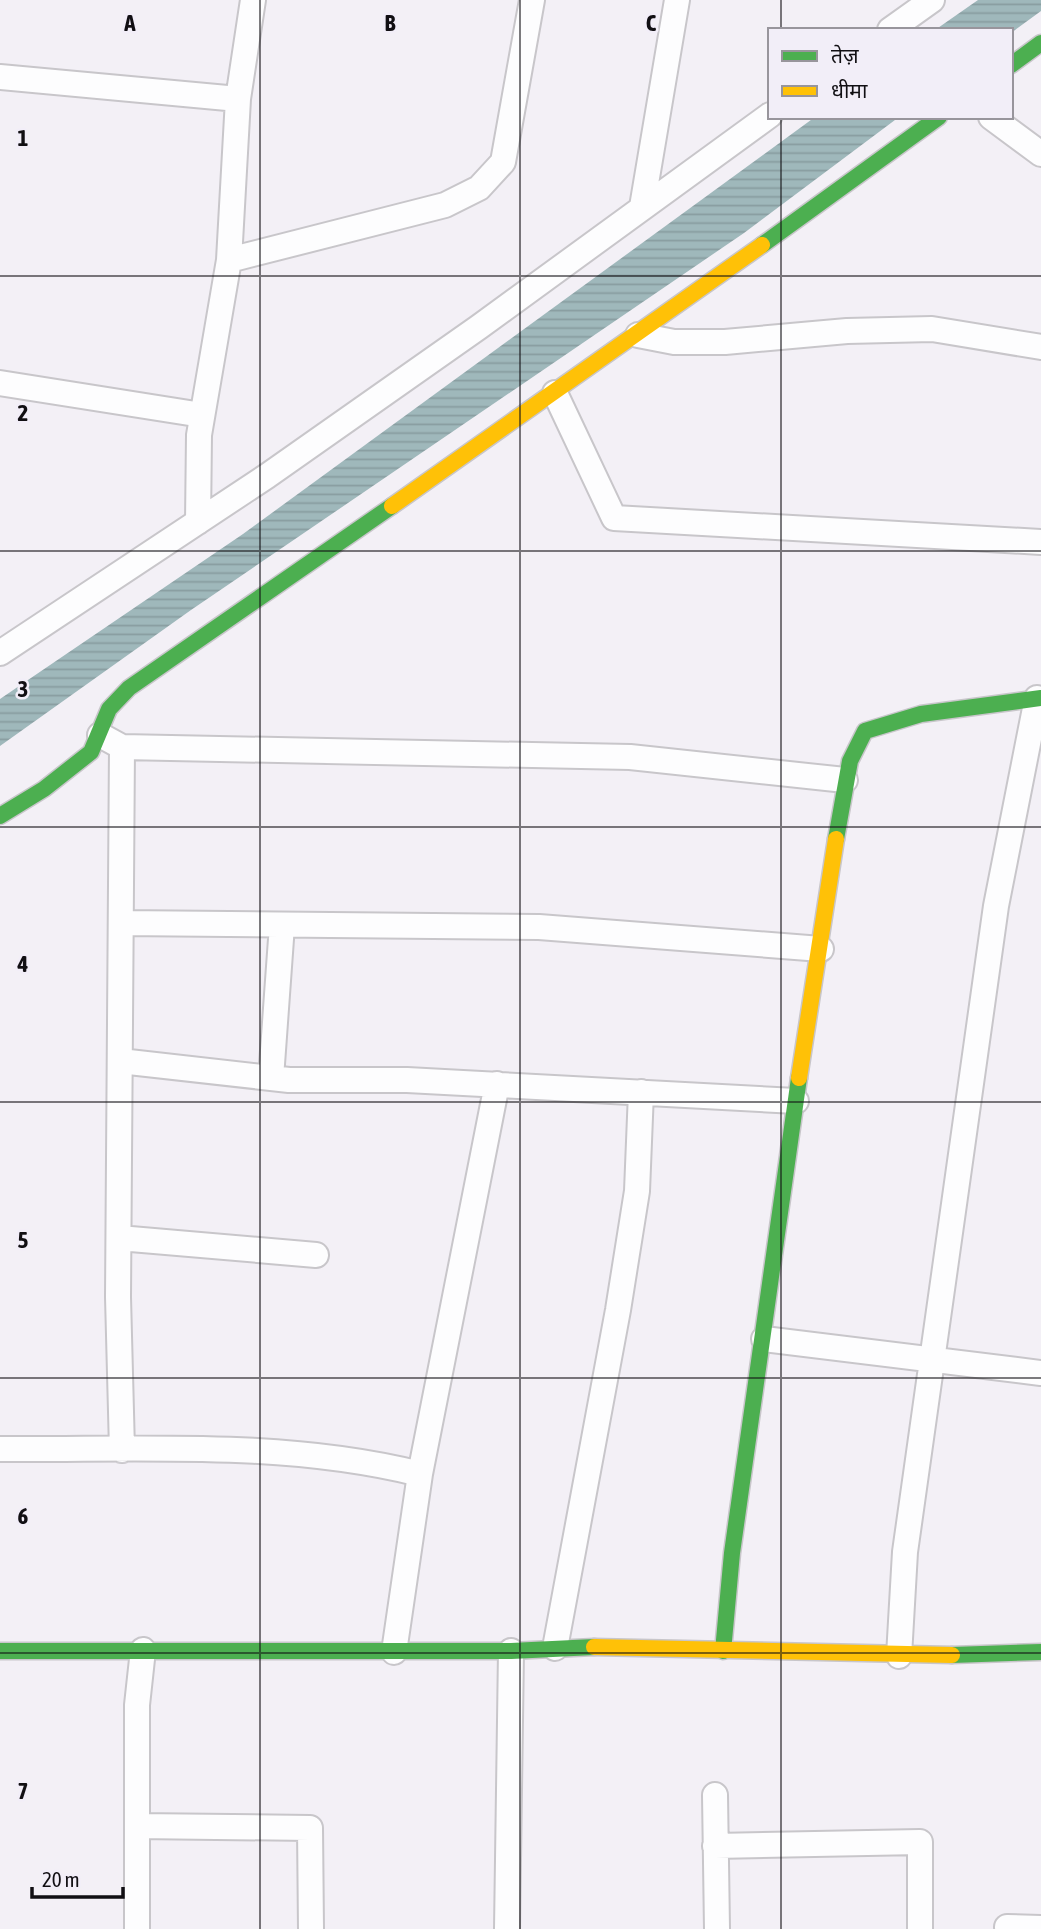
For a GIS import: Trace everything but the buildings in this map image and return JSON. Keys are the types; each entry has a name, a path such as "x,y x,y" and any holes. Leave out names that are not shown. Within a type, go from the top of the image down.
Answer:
{"street":[{"path":"198,522 202,415 229,260 238,99 253,0"},
{"path":"229,260 445,205 485,183 503,162 532,0"},
{"path":"642,207 677,0"},
{"path":"893,28 932,0"},
{"path":"1013,64 1041,43"},
{"path":"0,77 238,99"},
{"path":"0,653 198,522 468,335 768,116"},
{"path":"0,816 44,789 91,752 109,709 128,688 638,335 936,119"},
{"path":"994,119 1041,154"},
{"path":"638,335 674,342 725,342 847,331 932,329 1041,347"},
{"path":"0,383 202,415"},
{"path":"555,393 614,517 1041,542"},
{"path":"723,1651 732,1553 764,1339 781,1196 845,780 858,741 874,725 889,719 1039,698 996,906 951,1240 930,1359 905,1552 899,1656"},
{"path":"100,735 122,747 630,757 845,780"},
{"path":"122,747 119,1238 122,1450"},
{"path":"121,923 539,927 821,949"},
{"path":"271,1078 282,925"},
{"path":"120,1061 271,1078 497,1084 796,1101"},
{"path":"394,1651 420,1474 497,1084"},
{"path":"555,1647 618,1310 637,1191 641,1092"},
{"path":"119,1238 316,1255"},
{"path":"764,1339 1041,1373"},
{"path":"0,1449 260,1451 367,1461 420,1474"},
{"path":"0,1651 511,1651 555,1647 816,1650 899,1656 1041,1652"},
{"path":"137,1929 137,1706 143,1650"},
{"path":"507,1929 511,1651"},
{"path":"715,1795 716,1929"},
{"path":"137,1826 310,1828 311,1929"},
{"path":"715,1846 920,1842 920,1929"},
{"path":"1007,1927 1041,1928"}],"water":[{"path":"978,0 1041,0 1041,11 1013,32 1013,28 938,28"},
{"path":"812,119 896,119 744,233 191,610 0,746 0,699 243,534"}],"traffic: fast":[{"path":"1013,64 1041,43"},
{"path":"762,245 936,119"},
{"path":"0,816 44,789 91,752 109,709 129,688 392,506"},
{"path":"836,839 850,761 865,731 921,714 1041,698"},
{"path":"723,1651 732,1553 799,1078"},
{"path":"0,1651 511,1651 594,1647"},
{"path":"952,1655 1041,1652"}],"traffic: slow":[{"path":"392,506 762,245"},
{"path":"799,1078 836,839"},
{"path":"594,1647 952,1655"}]}
